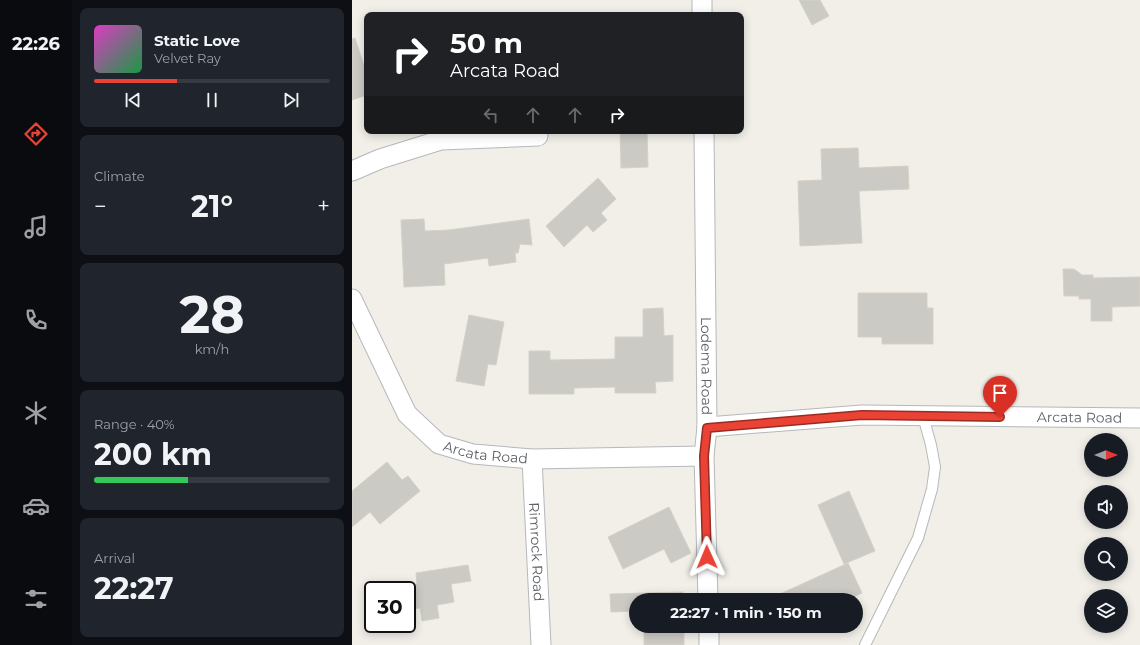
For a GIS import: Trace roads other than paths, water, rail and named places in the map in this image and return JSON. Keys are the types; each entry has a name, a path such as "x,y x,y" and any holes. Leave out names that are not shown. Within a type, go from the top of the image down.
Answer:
{"street":[{"path":"702,0 702,12"},
{"name":"Lodema Road","path":"704,134 707,428 704,456 708,593"},
{"path":"352,171 380,159 441,140 538,136"},
{"name":"Arcata Road","path":"352,299 407,414 439,444 473,454 532,458 704,456"},
{"name":"Arcata Road","path":"707,428 862,415 1140,418"},
{"name":"Rimrock Road","path":"532,458 541,645"},
{"path":"709,633 709,645"}],"lane":[{"path":"865,645 918,538 932,489 935,467 923,416"}]}
